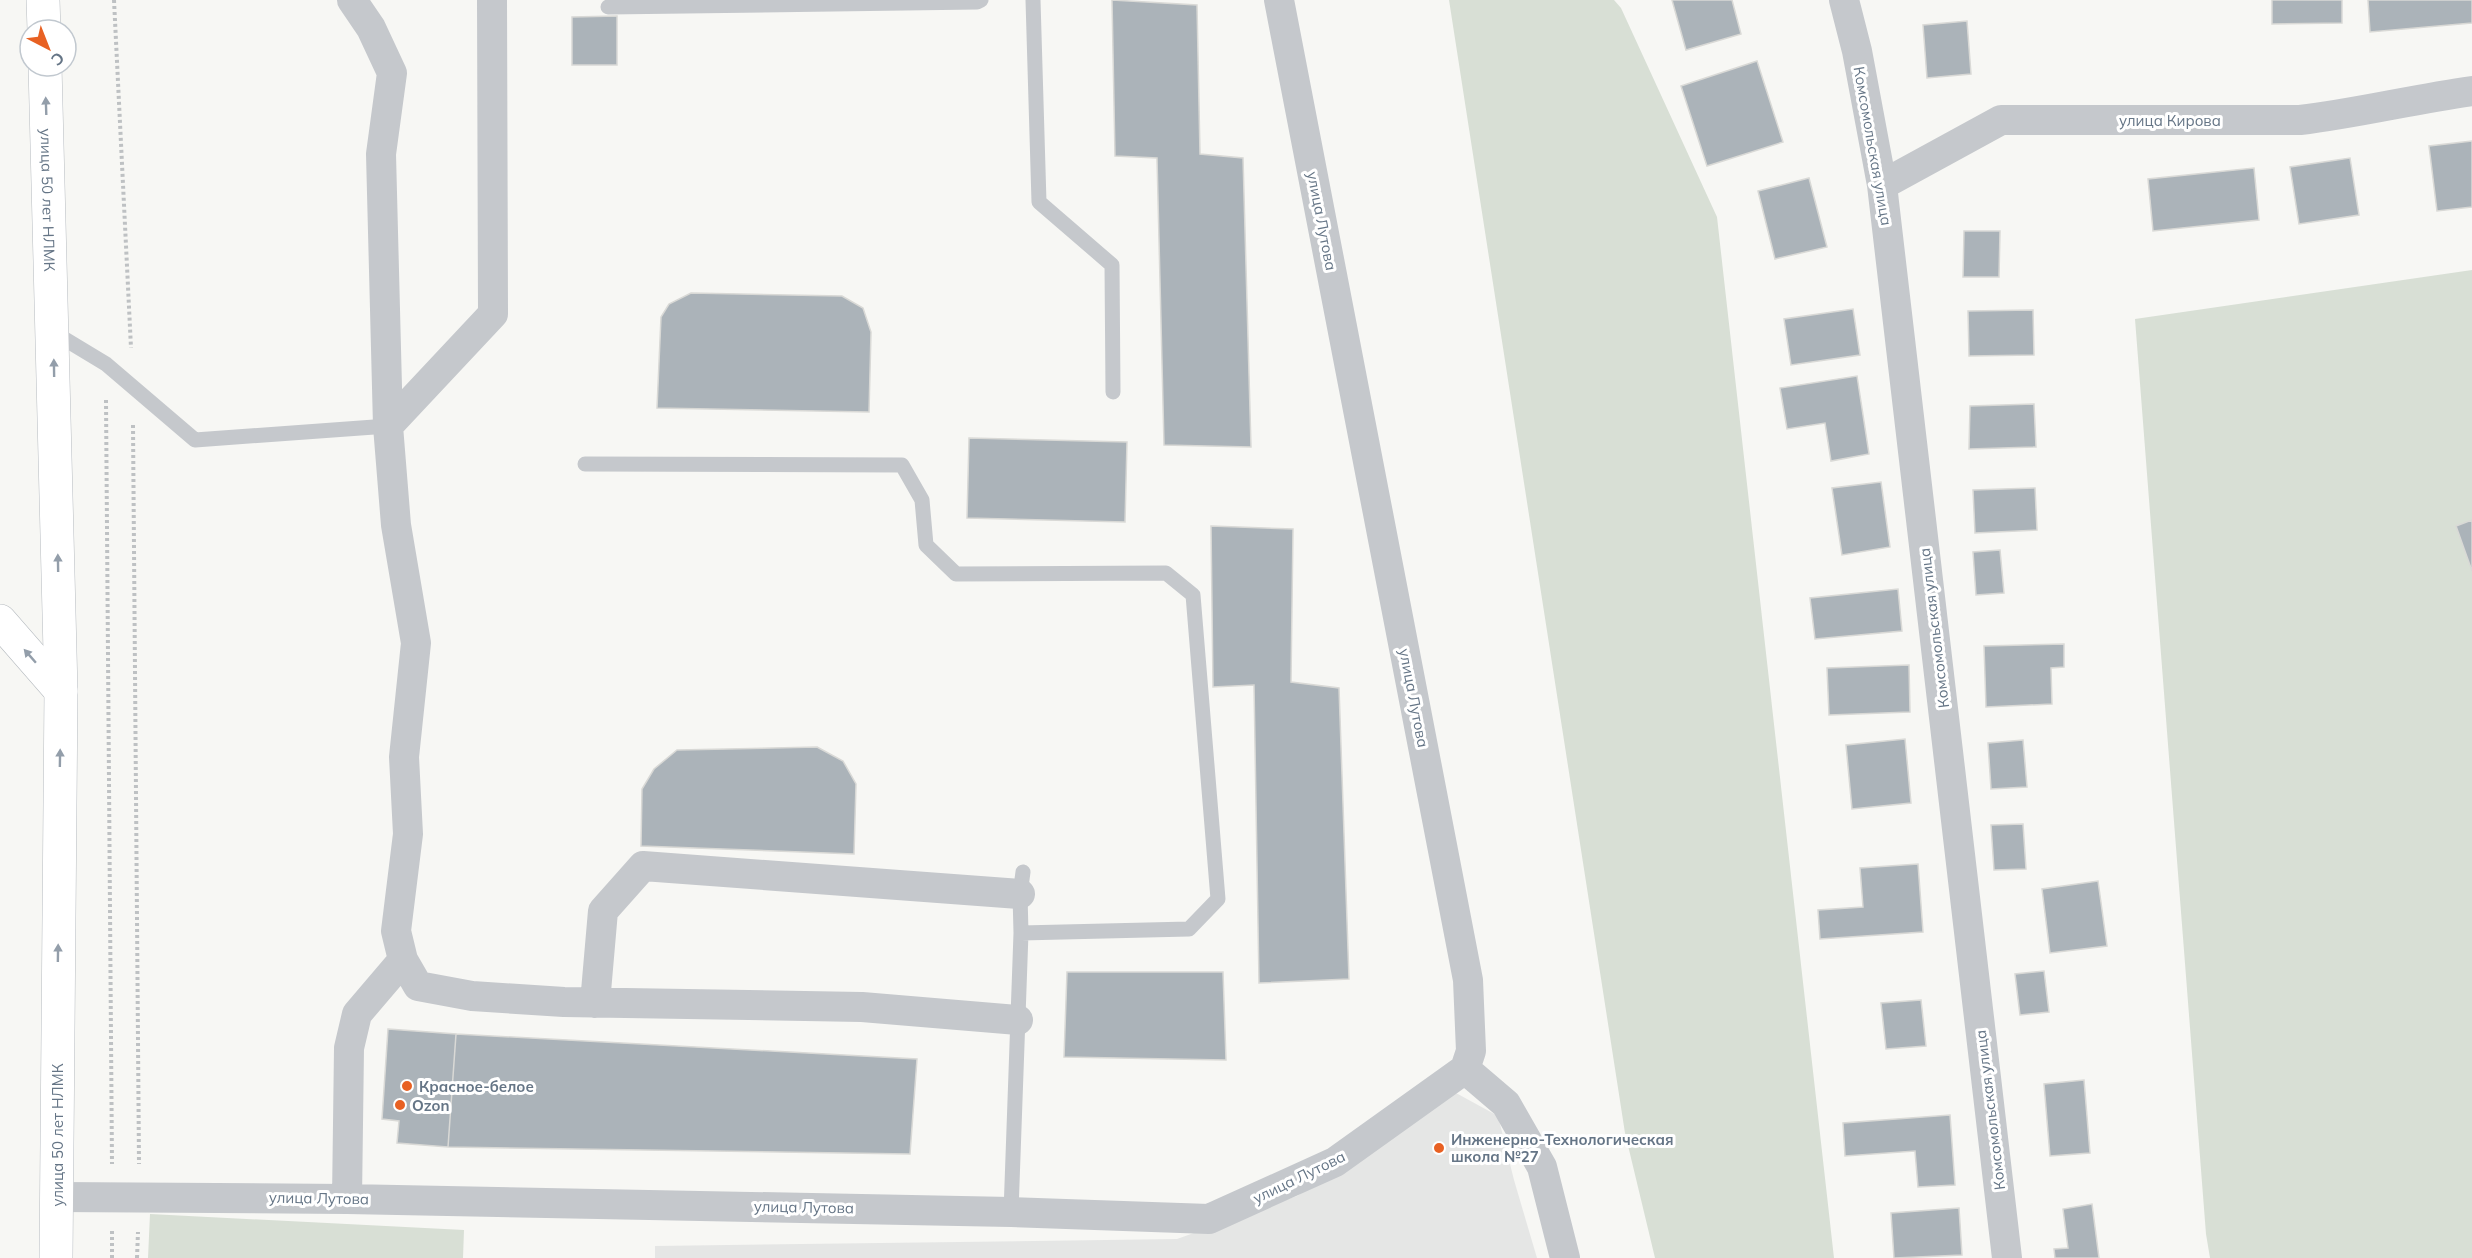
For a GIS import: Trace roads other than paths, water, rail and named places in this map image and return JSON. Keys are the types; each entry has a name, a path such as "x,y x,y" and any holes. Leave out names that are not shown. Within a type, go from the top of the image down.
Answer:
{"main road":[{"path":"43,0 44,18"},
{"name":"улица 50 лет НЛМК","path":"45,78 61,691 56,1258"},
{"path":"0,621 61,691"}],"street":[{"path":"352,0 371,27 392,73 381,154 388,426 396,525 416,643 404,757 408,834 396,931 403,960 418,986 472,996 595,1003 862,1007 1018,1020"},
{"path":"388,426 493,314 492,0"},
{"name":"улица Лутова","path":"57,1197 347,1198 1011,1212 1209,1219 1335,1162 1465,1069 1472,1051 1468,980 1279,0"},
{"name":"Комсомольская улица","path":"1844,0 1857,51 1882,185 2007,1258"},
{"name":"улица Кирова","path":"1882,185 2001,120 2300,120 2342,115 2431,96 2472,91"},
{"path":"595,1003 603,911 643,866 1022,883"},
{"path":"347,1198 349,1048 357,1014 403,960"},
{"path":"1465,1069 1506,1104 1542,1167 1565,1258"}],"lane":[{"path":"608,7 977,2 981,0"},
{"path":"1033,0 1039,202 1112,265 1113,392"},
{"path":"53,332 106,364 195,440 388,426"},
{"path":"585,464 902,465 922,500 926,546 956,574 1166,573 1193,595 1218,899 1189,930 1021,933"},
{"path":"1011,1212 1022,883"}],"place":[{"name":"Красное-белое","path":"407,1086"},
{"name":"Ozon","path":"400,1105"},
{"name":"Инженерно-Технологическая школа №27","path":"1439,1148"}]}
